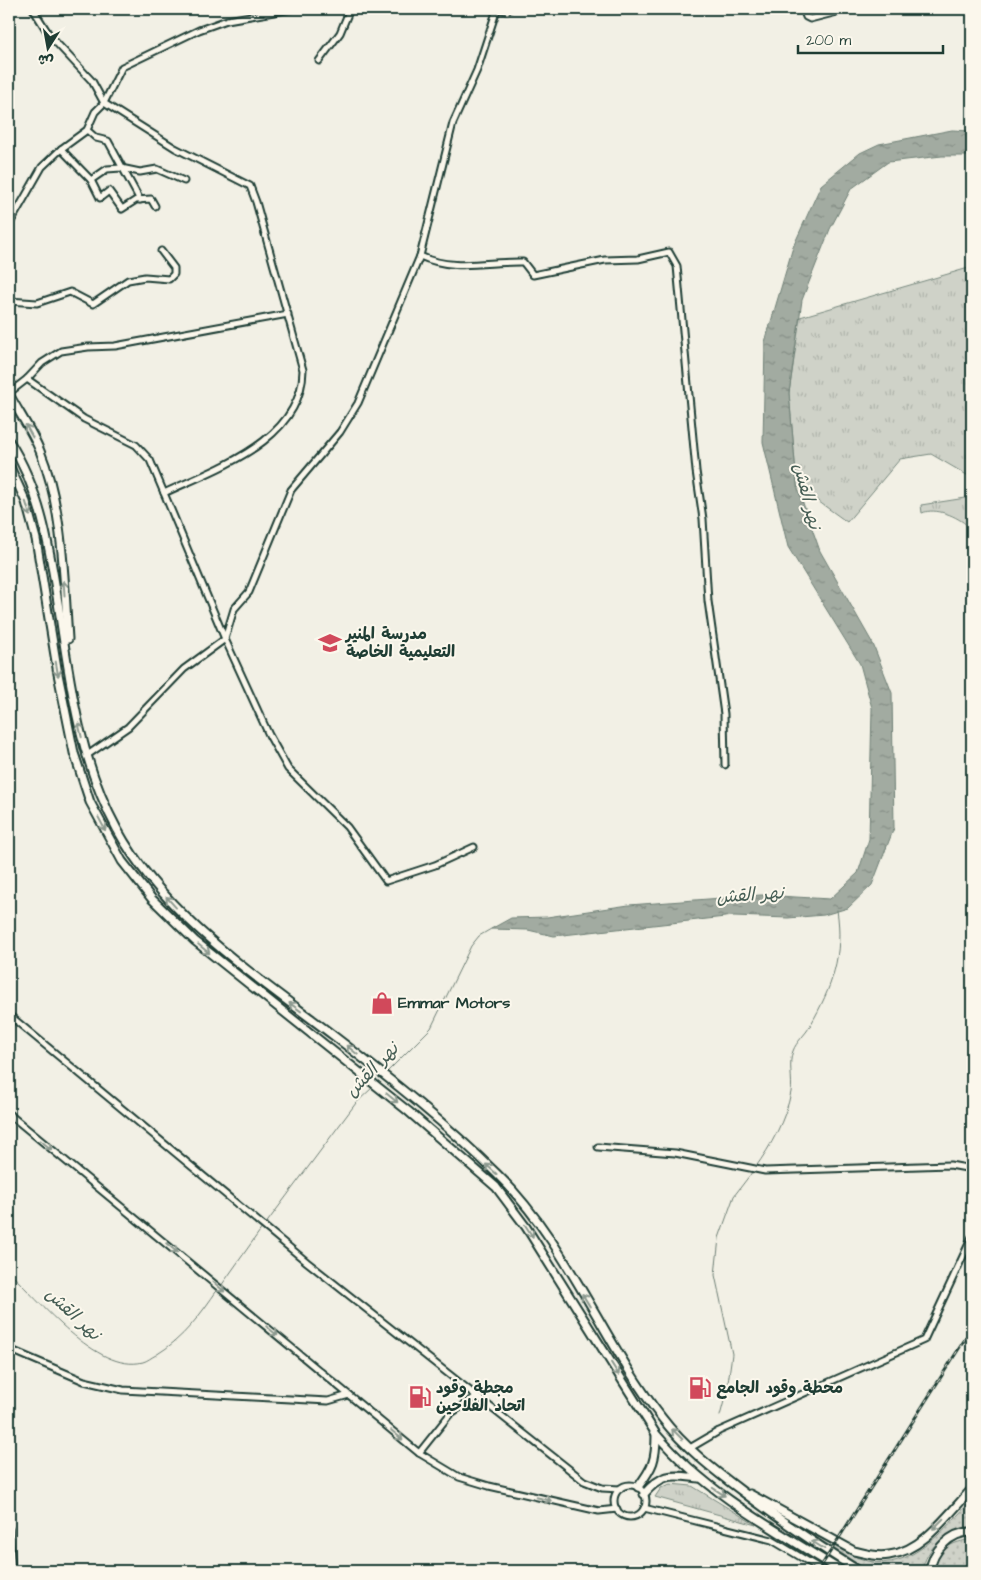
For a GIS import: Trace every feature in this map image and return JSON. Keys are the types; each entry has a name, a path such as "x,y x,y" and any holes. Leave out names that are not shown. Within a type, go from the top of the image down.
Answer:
{"highway":[{"path":"9,394 40,451 51,488 60,542 71,690"},
{"path":"9,441 31,486 48,536 71,690 86,756 99,794 118,832 142,869 190,920 281,998 334,1036 418,1103 499,1176 546,1234 632,1375 663,1421 690,1448 738,1488 795,1531 859,1571"},
{"path":"9,465 26,502 36,539 58,674 74,753 90,802 122,860 152,899 195,941 408,1111 501,1194 526,1227 656,1434 677,1459 700,1478 842,1571"},
{"path":"638,1487 653,1467 656,1455 656,1434"},
{"path":"644,1494 656,1480 667,1476 700,1478"},
{"path":"738,1488 761,1498 854,1551 872,1555 889,1555 919,1543 972,1489"},
{"path":"930,1571 933,1559 943,1544 958,1535 972,1532"}],"street":[{"path":"32,9 50,36 92,82 104,103 175,148 250,186 288,314 302,370 302,384 292,408 272,436 248,452 164,493"},
{"path":"9,225 42,167 61,149 87,130 95,112 104,103 122,67 200,30 227,20 292,9"},
{"path":"319,62 340,33 350,9"},
{"path":"86,756 128,727 184,668 225,639 234,610 249,592 291,490 340,432 358,403 382,352 420,256 453,123 476,70 497,9 507,11 509,9"},
{"path":"803,9 806,17 810,19 849,9"},
{"path":"87,130 96,138 108,141 140,200"},
{"path":"61,149 91,180 100,198 109,191 122,209 136,200 151,199 155,206"},
{"path":"91,180 107,169 121,168 140,172 157,169 184,181"},
{"path":"9,301 37,303 70,292 93,304 128,280 145,276 169,279 174,274 174,268 161,251"},
{"path":"420,256 434,262 467,266 523,262 533,276 605,260 638,259 669,252 672,253 677,272 696,472 703,519 708,601 724,714 725,765"},
{"path":"9,394 42,363 61,352 88,347 115,346 288,314"},
{"path":"27,379 84,419 136,445 150,460 225,639 269,735 288,769 347,827 386,881 435,865 474,847"},
{"path":"9,1015 250,1212 274,1234 584,1481 602,1488 620,1489 629,1485 638,1487 644,1494 644,1508"},
{"path":"9,1114 419,1452 459,1477 489,1486 599,1511 617,1510"},
{"path":"598,1147 676,1153 766,1171 950,1165 972,1169"},
{"path":"690,1448 719,1431 924,1340 972,1237"},
{"path":"9,1349 84,1381 123,1390 328,1401 349,1395"},
{"path":"419,1452 450,1414 477,1396"},
{"path":"620,1489 615,1496 617,1510 623,1515 633,1516 644,1508"},
{"path":"644,1508 772,1540 824,1571"},
{"path":"9,1529 12,1571"}],"green space":[{"path":"972,267 972,478 931,454 900,459 847,522 797,486 789,393 800,317"},
{"path":"972,497 972,526 968,526 952,516 940,512 928,511 922,513 921,505"},
{"path":"670,1484 692,1486 756,1525 655,1497 661,1488"},
{"path":"972,1500 972,1530 955,1532 939,1541 928,1554 922,1571 869,1571 796,1524 849,1554 868,1561 884,1563 899,1560 913,1554 926,1545"},
{"path":"972,1539 972,1571 933,1571 934,1563 941,1552 958,1542"}],"water":[{"path":"952,130 972,131 972,156 942,156 888,162 851,189 830,229 802,300 789,393 797,486 820,551 873,644 892,693 894,828 872,885 848,908 824,915 788,918 734,916 554,936 528,930 491,929 511,918 547,917 629,905 761,895 830,899 858,873 869,839 872,708 860,664 788,547 763,442 765,342 793,247 821,185 860,153 879,144"}],"waterway":[{"path":"755,1168 767,1151 786,1112 791,1092 791,1061 793,1051 810,1026 830,984 839,942 837,910"},
{"name":"نهر القش","path":"386,1073 431,1028 471,946 479,936 491,929"},
{"name":"نهر القش","path":"265,1225 356,1103 373,1087"},
{"path":"720,1416 727,1390 732,1354 715,1275 719,1238 734,1196 753,1171"},
{"name":"نهر القش","path":"221,1286 262,1228"},
{"name":"نهر القش","path":"9,1272 70,1332 88,1346 107,1357 125,1363 143,1362 175,1341 191,1325 218,1289"}],"railway":[{"path":"818,1571 972,1328"}],"place":[{"name":"مدرسة المنير التعليمية الخاصة","path":"330,643"},
{"name":"Emmar Motors","path":"382,1003"},
{"name":"محطة وقود الجامع","path":"700,1388"},
{"name":"مجطة وقود اتحاد الفلاحين","path":"420,1397"}]}
